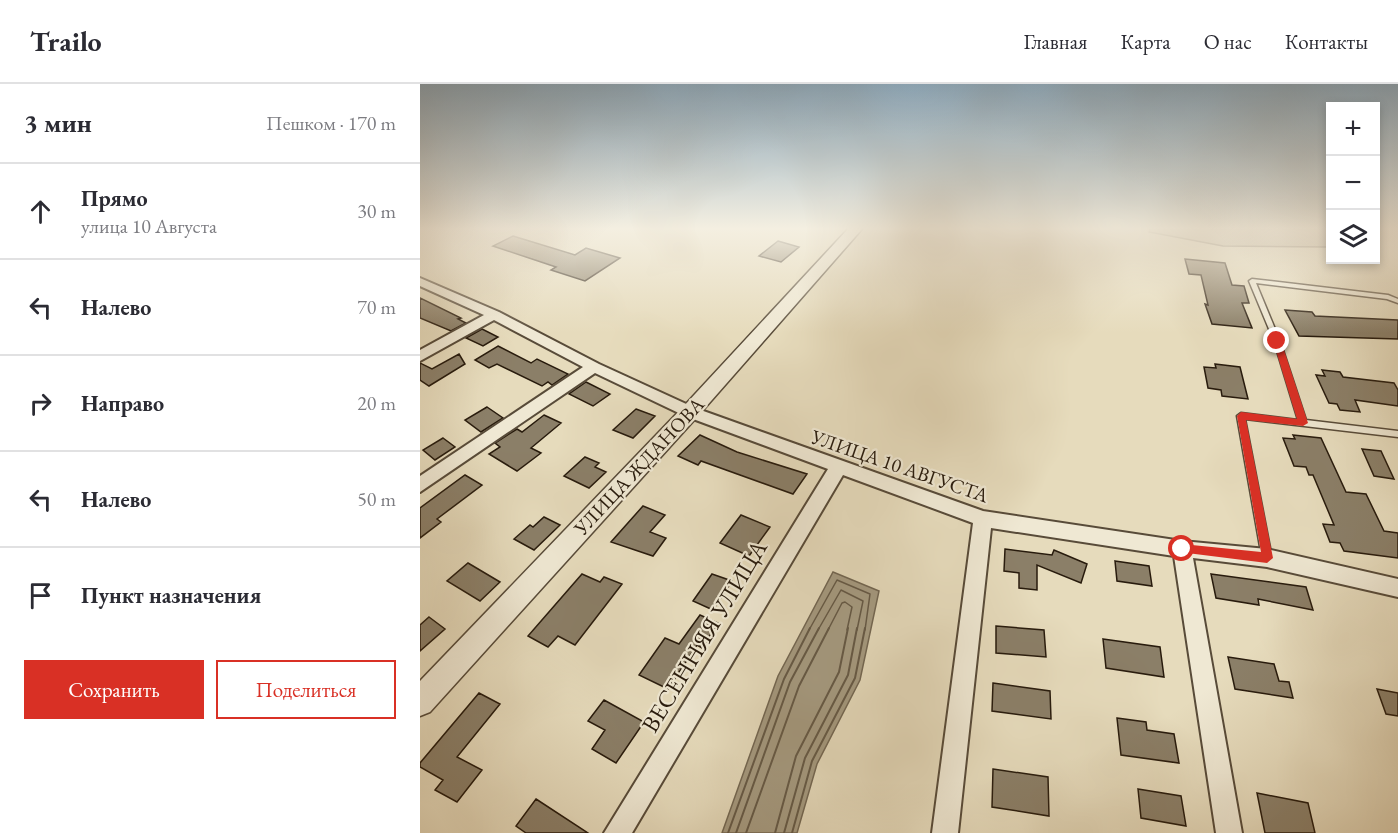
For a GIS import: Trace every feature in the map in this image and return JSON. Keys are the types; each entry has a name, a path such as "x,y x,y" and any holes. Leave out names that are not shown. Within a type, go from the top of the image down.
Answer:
{"street":[{"name":"УЛИЦА ЖДАНОВА","path":"420,702 690,412 823,264"},
{"name":"УЛИЦА 10 АВГУСТА","path":"420,282 494,315 594,367 690,412 838,468 983,519 1182,549 1267,558 1398,588"},
{"path":"420,356 494,315"},
{"path":"420,485 594,367"},
{"name":"ВЕСЕННЯЯ УЛИЦА","path":"617,833 838,468"},
{"path":"945,833 983,519"},
{"path":"1182,549 1229,833"}],"lane":[{"path":"1303,423 1277,341 1252,281 1388,297 1398,301"},
{"path":"1267,558 1241,416 1398,434"}],"water":[{"path":"833,572 879,591 860,680 817,764 797,833 722,833 778,676"}],"building":[{"path":"547,264 611,264 585,281 551,270 556,267"},
{"path":"1186,264 1225,264 1232,285 1244,286 1249,303 1242,303 1252,328 1212,324 1205,304 1208,305 1201,275 1189,274"},
{"path":"420,298 461,318 458,319 466,323 451,331 420,318"},
{"path":"1285,310 1312,312 1315,316 1398,320 1398,339 1299,336"},
{"path":"482,329 498,337 483,346 466,338"},
{"path":"498,346 531,363 537,359 568,374 552,385 548,382 542,386 497,364 489,368 475,360"},
{"path":"459,354 465,364 429,386 420,380 420,363 432,369"},
{"path":"1215,364 1240,367 1248,399 1222,396 1221,390 1208,388 1204,367 1216,368"},
{"path":"1322,370 1340,372 1343,377 1394,383 1398,390 1398,406 1355,400 1360,412 1340,410 1337,404 1329,403 1316,375 1325,376"},
{"path":"586,382 610,394 593,406 569,394"},
{"path":"487,407 503,418 481,432 465,420"},
{"path":"636,409 655,416 633,438 613,430"},
{"path":"544,415 561,423 531,448 541,453 517,471 489,454 500,447 495,443 517,429 522,432"},
{"path":"700,435 737,452 807,474 793,494 701,461 698,465 678,456"},
{"path":"1293,435 1321,438 1346,492 1366,494 1384,531 1398,533 1398,558 1344,551 1340,543 1330,542 1323,524 1334,525 1313,475 1309,475 1306,467 1294,466 1283,438 1295,439"},
{"path":"443,438 455,447 435,460 423,450"},
{"path":"1362,449 1381,451 1394,479 1374,476"},
{"path":"585,457 599,463 595,467 606,472 589,488 564,476"},
{"path":"465,475 482,485 437,519 441,522 420,538 420,508"},
{"path":"643,506 665,515 650,532 666,538 653,556 611,542"},
{"path":"741,515 770,527 749,556 720,543"},
{"path":"544,517 560,525 534,550 514,539 530,525 533,527"},
{"path":"1005,549 1052,555 1054,550 1087,564 1081,583 1037,565 1037,590 1019,588 1019,573 1004,571"},
{"path":"1115,561 1149,566 1152,586 1117,581"},
{"path":"468,563 500,582 480,601 447,581"},
{"path":"582,574 600,582 604,577 622,584 575,645 558,636 548,647 528,636"},
{"path":"712,574 732,581 713,610 693,601"},
{"path":"1211,574 1306,587 1313,610 1258,599 1259,605 1216,598"},
{"path":"700,615 718,623 702,648 697,645 668,689 639,675 665,638 679,644"},
{"path":"429,617 445,629 420,651 420,625"},
{"path":"996,626 1044,630 1046,657 996,653"},
{"path":"1103,639 1160,647 1164,677 1106,668"},
{"path":"1228,657 1274,664 1279,681 1289,682 1293,698 1235,689"},
{"path":"993,683 1050,691 1051,719 992,711"},
{"path":"1377,689 1398,693 1398,716 1386,714"},
{"path":"479,693 500,704 457,757 482,770 457,802 435,790 443,780 420,767 420,763"},
{"path":"604,700 644,722 616,763 592,749 605,730 588,721"},
{"path":"1117,718 1146,722 1147,730 1174,734 1179,763 1121,755"},
{"path":"993,769 1048,777 1049,816 992,807"},
{"path":"1138,789 1181,796 1186,826 1141,818"},
{"path":"1257,793 1308,803 1315,833 1265,833"},
{"path":"536,799 588,833 526,833 516,826"}],"route":[{"path":"1182,549 1267,558 1241,416 1303,423 1277,341"}]}
